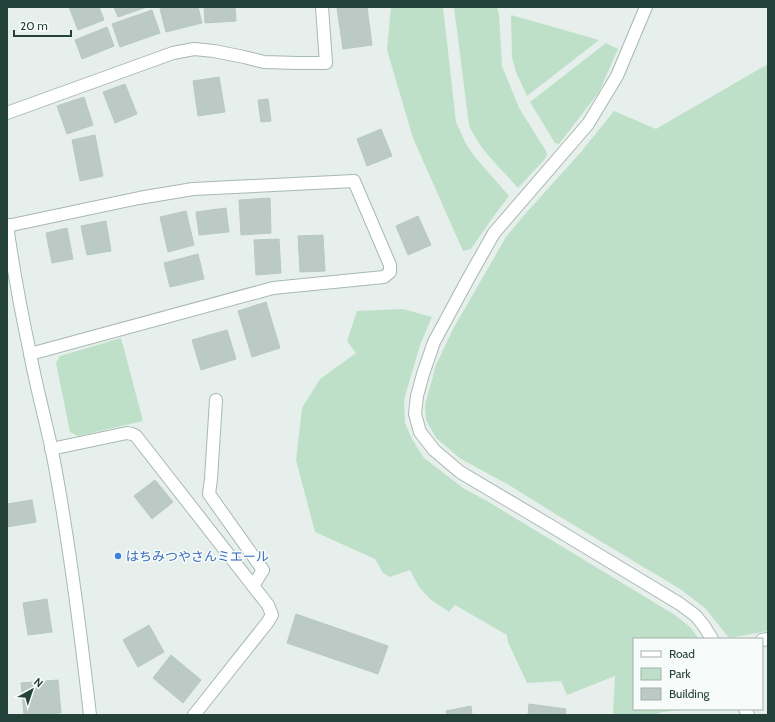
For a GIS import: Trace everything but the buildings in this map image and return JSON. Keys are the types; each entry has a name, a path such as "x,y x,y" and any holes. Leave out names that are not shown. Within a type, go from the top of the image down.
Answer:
{"street":[{"path":"7,113 173,52 194,49 214,51 264,62 326,62 322,7"},
{"path":"646,7 617,76 588,124 494,233 434,342 417,396 415,414 420,432 434,450 460,472 680,604 696,616 711,638"},
{"path":"30,354 273,288 384,277 390,272 390,265 354,181 193,189 140,198 7,226 30,354 52,450 74,585 90,715"},
{"path":"216,400 212,478 209,494 263,570 253,586"},
{"path":"52,450 127,433 136,436 268,605 272,615 267,623 194,715"}],"green space":[{"path":"391,7 443,7 456,122 466,144 475,157 509,196 471,249 463,251 413,138 387,50"},
{"path":"454,7 497,7 499,14 502,66 519,108 547,155 518,188 484,151 469,125"},
{"path":"511,15 599,40 527,96 516,72 512,57"},
{"path":"606,43 618,49 599,92 559,144 555,143 530,102"},
{"path":"768,64 768,631 729,638 705,608 680,589 509,485 461,459 436,438 426,420 425,405 436,365 453,329 506,237 581,152 614,111 656,129"},
{"path":"403,309 432,317 420,345 404,400 405,423 412,439 424,458 463,488 675,615 690,627 698,638 633,638 633,710 681,710 662,712 655,715 613,715 615,676 567,695 561,681 527,683 508,642 507,635 455,605 449,612 430,599 419,587 410,570 390,577 383,573 375,559 315,532 296,460 302,408 320,379 356,353 347,341 357,311"},
{"path":"121,338 143,421 78,436 70,432 56,363 60,356"}],"place":[{"name":"はちみつやさんミエール","path":"118,556"}]}
